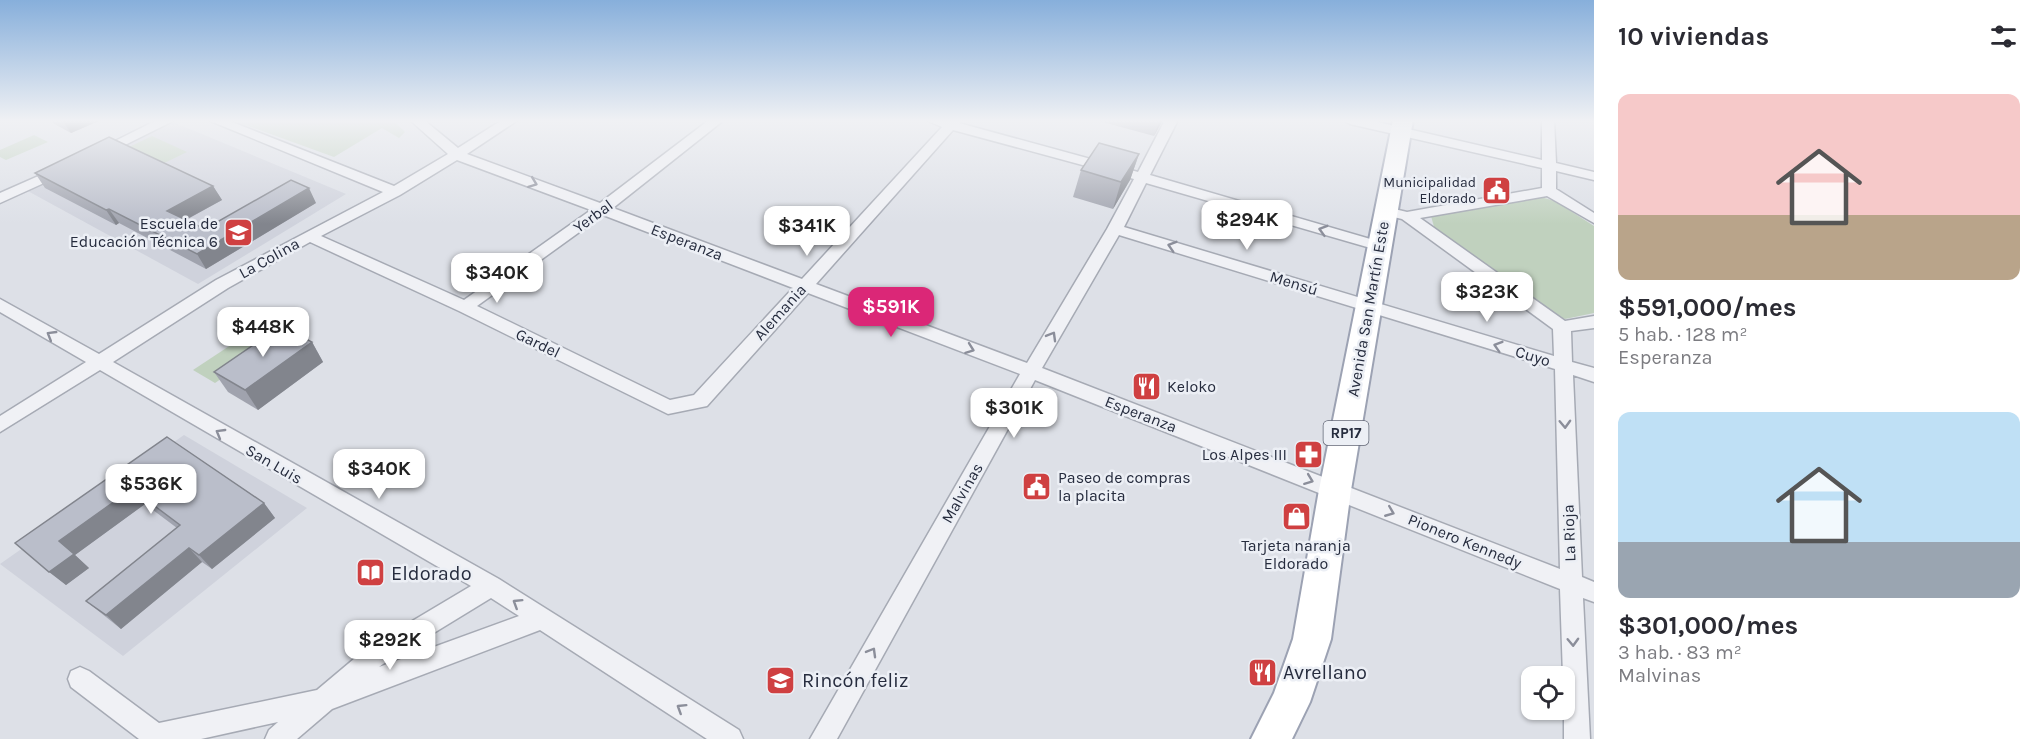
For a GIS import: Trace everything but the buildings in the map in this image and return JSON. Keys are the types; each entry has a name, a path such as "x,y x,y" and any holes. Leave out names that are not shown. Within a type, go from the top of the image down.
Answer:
{"main road":[{"name":"Avenida San Martín Este","path":"1271,739 1290,702 1312,639 1335,490 1379,246 1396,213 1400,154"}],"street":[{"path":"0,199 95,154"},
{"path":"301,154 395,192"},
{"name":"Yerbal","path":"465,308 603,209 673,154"},
{"name":"Alemania","path":"668,407 700,401 924,154"},
{"path":"1063,154 1379,246"},
{"name":"Malvinas","path":"822,739 1031,371 1115,229 1153,154"},
{"path":"1508,154 1594,176"},
{"path":"1549,154 1549,191"},
{"name":"La Colina","path":"0,425 222,284 395,192 458,155"},
{"name":"Esperanza","path":"458,155 1031,371 1335,490"},
{"path":"1396,213 1549,191 1594,219"},
{"path":"1396,213 1563,327 1594,321"},
{"name":"Mensú","path":"1115,229 1369,306"},
{"name":"Gardel","path":"309,236 465,308 668,407"},
{"name":"San Luis","path":"0,305 491,586 730,739"},
{"name":"Cuyo","path":"1369,306 1594,375"},
{"name":"La Rioja","path":"1563,327 1577,739"},
{"name":"Pionero Kennedy","path":"1335,490 1594,592"},
{"path":"278,739 375,656 491,586"},
{"path":"80,679 155,738 321,701 541,619"}],"shaded area":[{"path":"103,154 251,154 346,194 198,284 26,190"},
{"path":"184,435 307,508 123,656 0,564"}],"green space":[{"path":"0,154 19,154 6,160 0,157"},
{"path":"133,154 182,154 158,166"},
{"path":"1537,196 1555,201 1594,226 1594,313 1565,319 1537,309 1436,234 1431,216"},
{"path":"255,329 277,341 215,383 193,370"}],"place":[{"name":"Municipalidad Eldorado","path":"1497,190"},
{"name":"Escuela de Educación Técnica 6","path":"239,232"},
{"name":"Keloko","path":"1146,386"},
{"name":"Los Alpes III","path":"1308,454"},
{"name":"Paseo de compras la placita","path":"1037,486"},
{"name":"Tarjeta naranja Eldorado","path":"1296,517"},
{"name":"Eldorado","path":"370,573"},
{"name":"Avrellano","path":"1262,672"},
{"name":"Rincón feliz","path":"781,680"}]}
